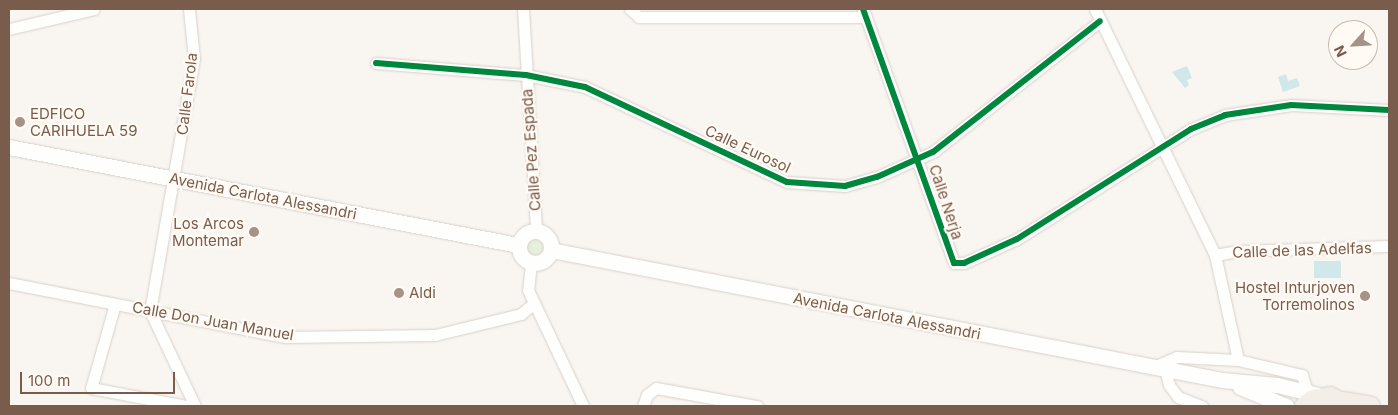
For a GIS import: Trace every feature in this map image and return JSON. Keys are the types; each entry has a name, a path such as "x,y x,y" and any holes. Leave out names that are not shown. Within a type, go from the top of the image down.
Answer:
{"main road":[{"name":"Avenida Carlota Alessandri","path":"9,146 518,245"},
{"path":"536,230 547,236 551,250 544,260 531,263 521,256 518,245 523,235 536,230"},
{"name":"Avenida Carlota Alessandri","path":"551,250 1222,380 1277,385 1311,398"},
{"name":"Avenida Carlota Alessandri","path":"1222,380 1286,406"},
{"path":"1311,398 1371,406"}],"street":[{"path":"9,29 94,9"},
{"name":"Calle Farola","path":"150,311 194,59 189,9"},
{"name":"Calle Pez Espada","path":"523,9 536,230"},
{"path":"630,9 639,17 864,13"},
{"path":"1094,9 1215,255 1238,360"},
{"name":"Calle Nerja","path":"864,13 918,158 949,255 954,263 964,263 1054,218 1161,148"},
{"name":"Calle Eurosol","path":"376,64 526,75 585,87 787,182 845,186 877,177 952,140 1100,21"},
{"path":"1161,148 1191,129 1225,115 1291,105 1389,110"},
{"name":"Calle de las Adelfas","path":"1215,255 1238,251 1389,246"},
{"path":"531,263 528,290 583,406"},
{"name":"Calle Don Juan Manuel","path":"9,283 285,336 400,338 436,335 484,325 521,314 534,303"},
{"path":"115,304 91,388 186,406"},
{"path":"150,311 195,406"},
{"path":"1202,406 1178,397 1159,368 1178,357 1238,360 1302,375 1311,398"},
{"path":"643,406 647,395 656,388 757,406"}],"green space":[{"path":"535,237 541,240 544,246 541,252 535,255 529,252 526,246 529,240"}],"water":[{"path":"1187,66 1192,78 1187,80 1189,85 1185,88 1172,72"},
{"path":"1286,74 1288,81 1297,78 1300,86 1283,92 1278,77"},
{"path":"1314,261 1341,261 1341,278 1314,278"}],"cycle path":[{"path":"863,9 954,263 964,263 1017,239 1191,129 1225,115 1291,105 1389,110"},
{"path":"376,63 526,75 585,87 787,182 845,186 877,177 933,152 1100,21"}],"place":[{"name":"EDFICO CARIHUELA 59","path":"20,122"},
{"name":"Los Arcos Montemar","path":"254,232"},
{"name":"Aldi","path":"399,293"},
{"name":"Hostel Inturjoven Torremolinos","path":"1365,296"}]}
